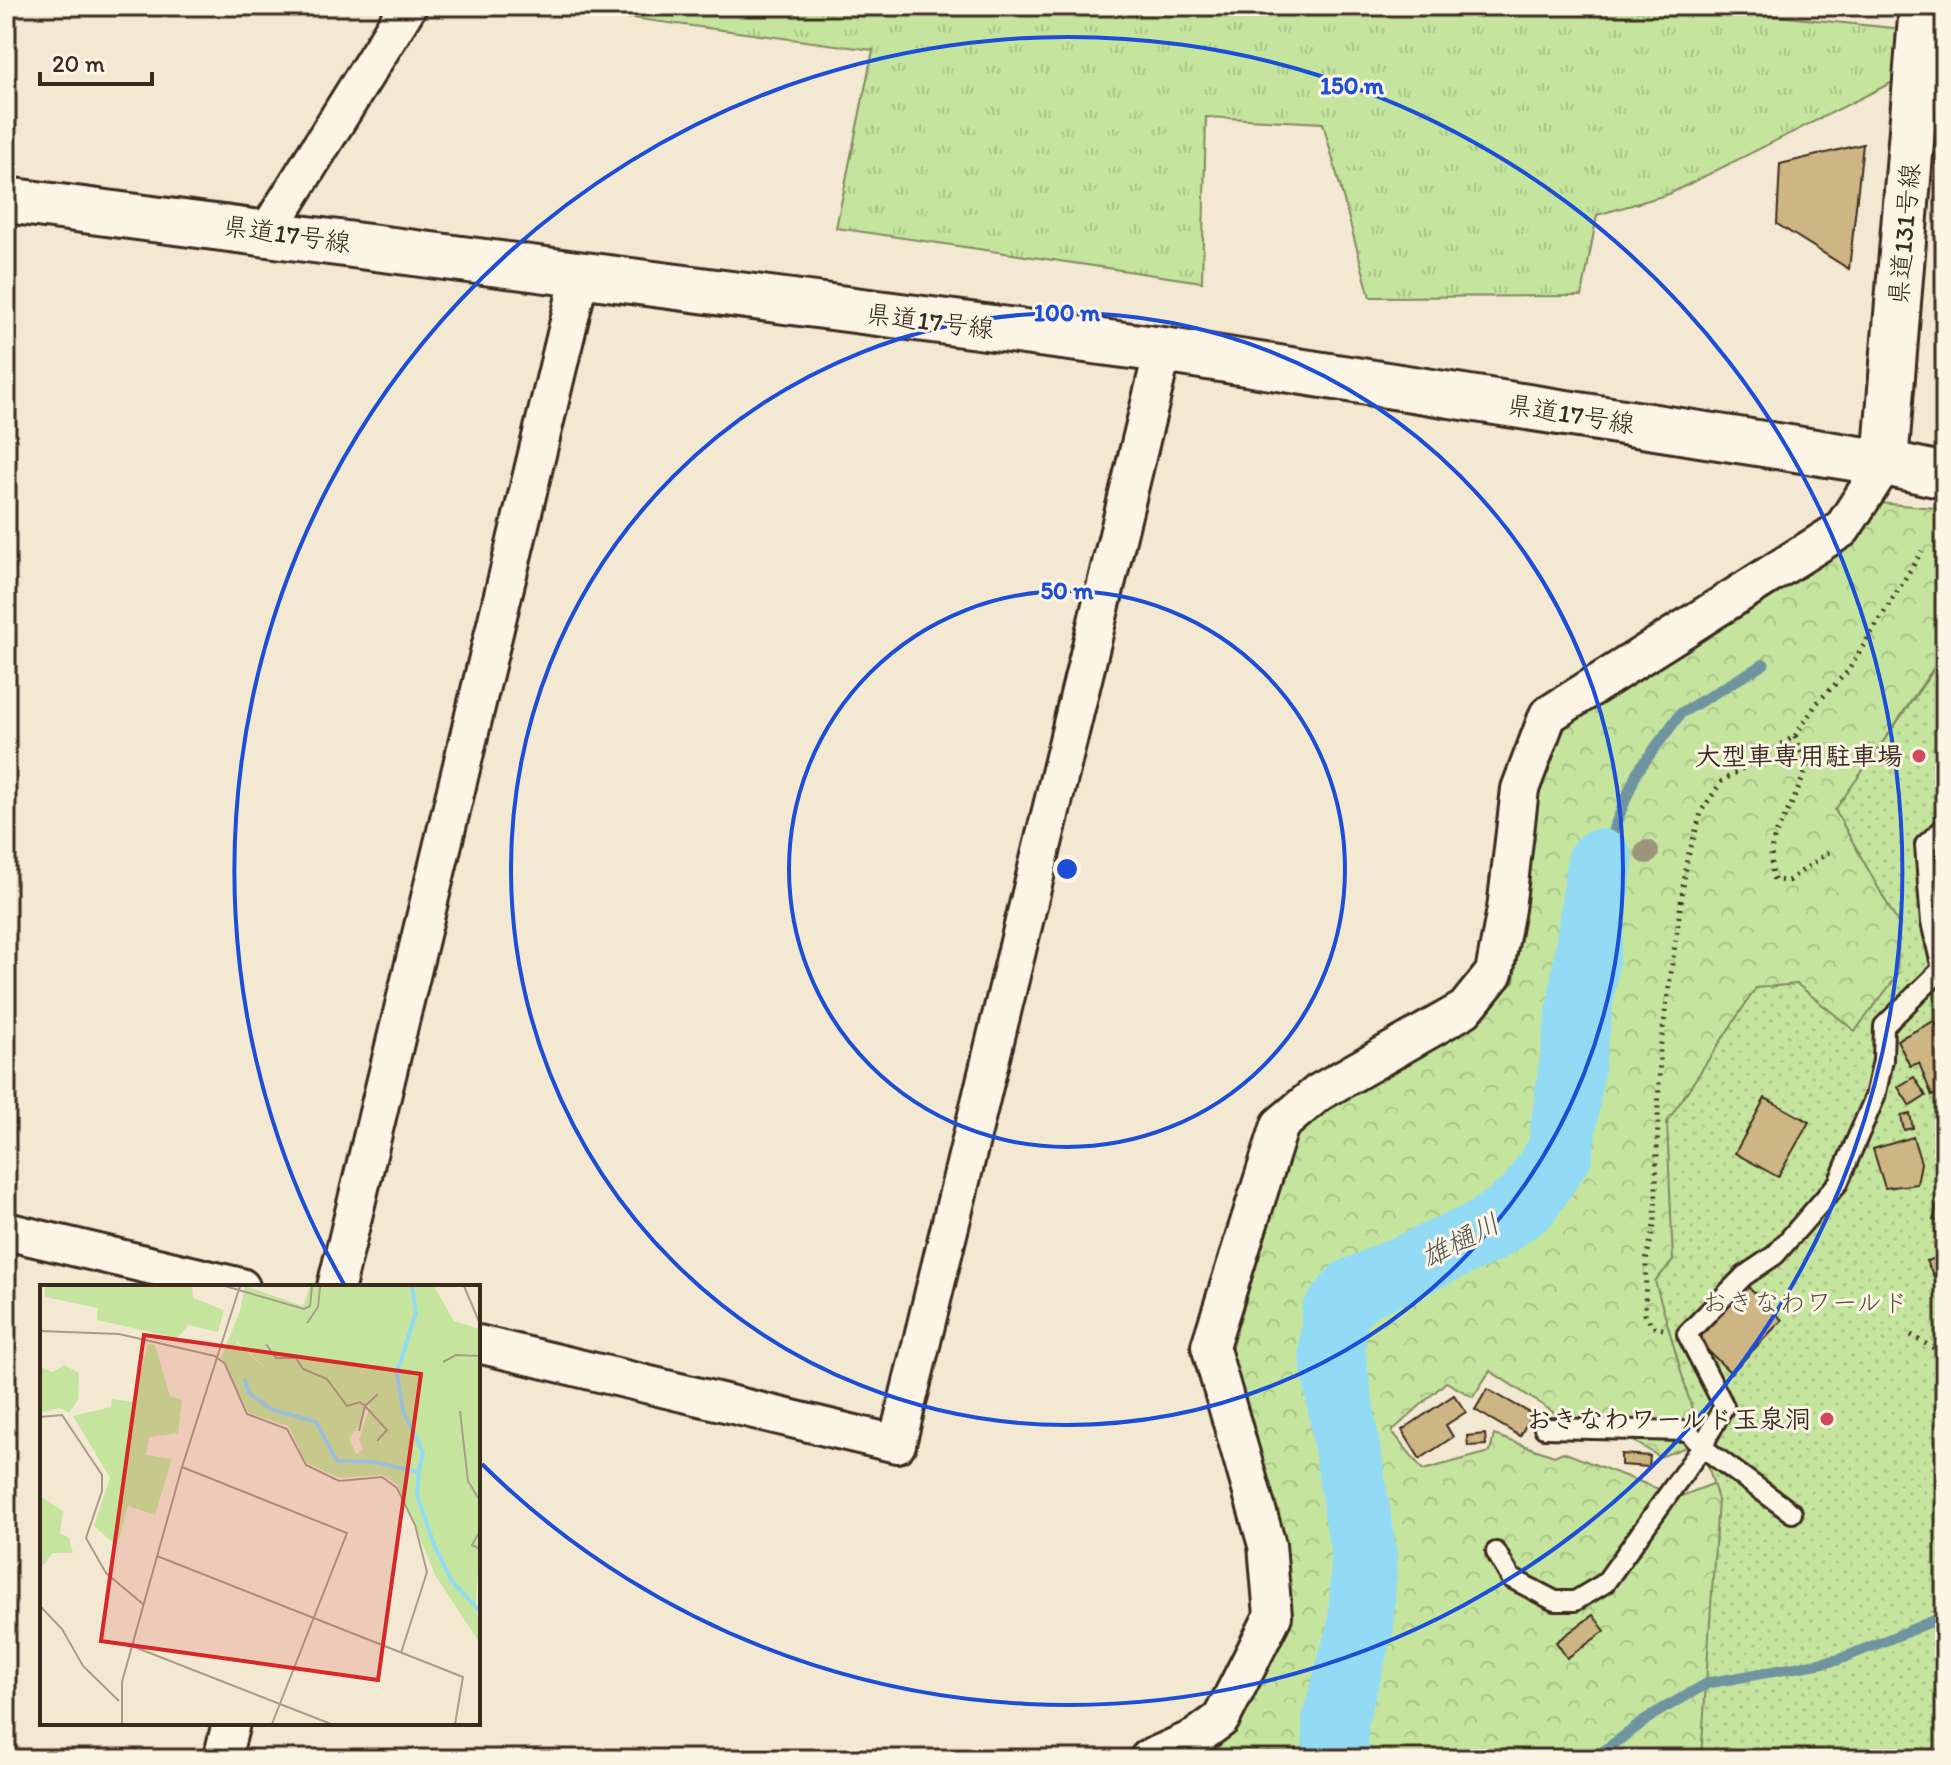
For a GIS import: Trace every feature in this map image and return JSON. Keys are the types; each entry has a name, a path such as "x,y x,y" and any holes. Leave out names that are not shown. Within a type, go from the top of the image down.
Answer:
{"main road":[{"name":"県道131号線","path":"1885,463 1922,6"},
{"name":"県道17号線","path":"6,200 268,231 580,276 1163,350 1885,463 1945,476"}],"street":[{"path":"268,231 408,6"},
{"path":"336,1285 580,276"},
{"path":"480,1344 897,1444 1163,350"},
{"path":"1148,1759 1195,1738 1221,1719 1273,1616 1267,1545 1210,1346 1280,1125 1318,1093 1465,1009 1494,973 1506,909 1520,789 1548,715 1842,529 1885,463"},
{"path":"6,1231 233,1285"},
{"path":"222,1759 230,1725"}],"lane":[{"path":"1496,1552 1511,1578 1555,1601 1575,1601 1605,1583 1702,1447 1724,1406 1687,1334 1744,1276 1775,1255 1838,1183 1875,1097 1883,1060 1884,1026 1942,969 1931,922 1925,845 1945,827"},
{"path":"1544,1428 1688,1431 1702,1447 1792,1513"}],"path":[{"path":"1687,1334 1653,1327 1645,1314 1646,1261 1655,1221 1660,1050 1687,860 1702,810 1722,781 1795,736 1817,703 1848,671 1922,551"},
{"path":"1795,736 1807,768 1789,809 1775,830 1769,852 1774,880 1788,881 1830,851"},
{"path":"1911,1335 1945,1355"}],"green space":[{"path":"614,6 1678,6 1902,29 1899,79 1669,194 1597,215 1582,296 1370,297 1323,123 1206,117 1202,282 836,228 873,50 609,15"},
{"path":"1879,503 1945,509 1945,651 1849,792 1921,974 1705,1394 1697,1443 1660,1457 1615,1430 1587,1434 1490,1371 1473,1397 1446,1382 1392,1431 1423,1470 1490,1452 1494,1435 1554,1456 1563,1452 1679,1497 1723,1480 1945,1759 1199,1759 1215,1751 1239,1721 1291,1620 1281,1538 1230,1353 1298,1125 1468,1023 1514,982 1537,793 1561,725 1861,535"},
{"name":"おきなわワールド","path":"1945,654 1945,1759 1701,1759 1718,1500 1655,1281 1673,1261 1667,1122 1756,988 1797,984 1855,1031 1897,976 1899,925 1835,810"}],"building":[{"path":"1863,144 1849,269 1777,224 1780,164"},
{"path":"1934,1021 1945,1036 1945,1090 1932,1096 1919,1063 1910,1066 1897,1040"},
{"path":"1914,1077 1926,1096 1910,1106 1898,1087"},
{"path":"1765,1098 1809,1122 1778,1177 1735,1153"},
{"path":"1910,1114 1913,1128 1904,1130 1901,1116"},
{"path":"1913,1137 1921,1163 1917,1184 1885,1188 1873,1149"},
{"path":"1945,1194 1945,1223 1933,1220 1938,1203"},
{"path":"1945,1256 1945,1297 1926,1261"},
{"path":"1746,1285 1782,1320 1731,1373 1695,1338"},
{"path":"1487,1389 1532,1414 1520,1436 1475,1410"},
{"path":"1454,1395 1466,1412 1446,1425 1453,1437 1420,1459 1402,1430"},
{"path":"1485,1434 1486,1445 1468,1446 1467,1436"},
{"path":"1621,1454 1650,1456 1649,1467 1621,1465"},
{"path":"1593,1615 1605,1631 1567,1658 1556,1642"}],"waterway":[{"name":"雄樋川","path":"1600,862 1637,772 1681,713 1764,664"},
{"name":"雄樋川","path":"1336,1759 1335,1719 1361,1626 1364,1555 1332,1353 1334,1315 1353,1291 1487,1231 1527,1202 1560,1152 1600,862"},
{"path":"1593,1759 1654,1714 1708,1683 1838,1660 1945,1616"}],"place":[{"name":"大型車専用駐車場","path":"1919,756"},
{"name":"おきなわワールド玉泉洞","path":"1827,1419"}]}
